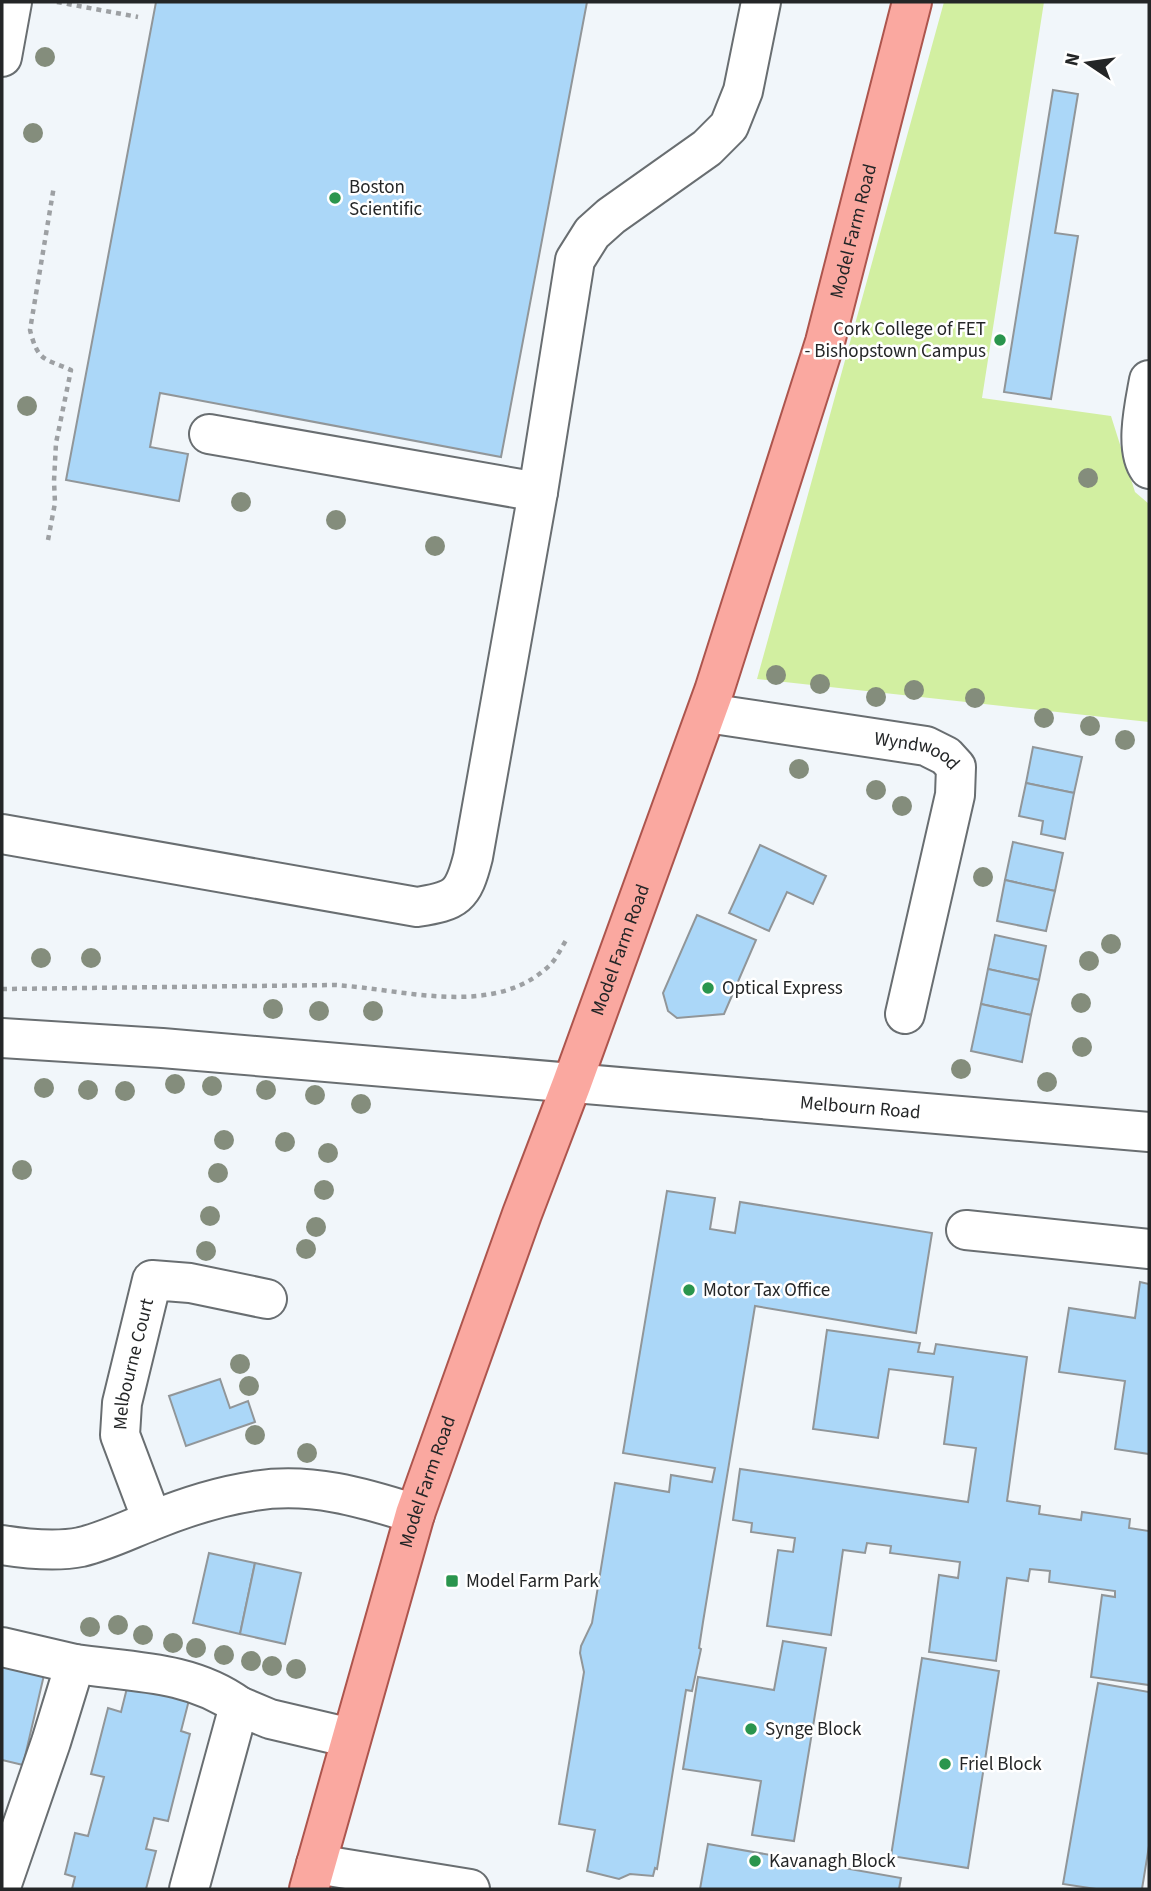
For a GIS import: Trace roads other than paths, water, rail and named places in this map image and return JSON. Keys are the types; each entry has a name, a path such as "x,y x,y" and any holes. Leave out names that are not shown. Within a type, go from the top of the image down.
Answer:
{"main road":[{"name":"Model Farm Road","path":"313,1877 415,1514 517,1227 707,713 825,342 912,2"}],"street":[{"path":"2,57 12,2"},
{"path":"2,834 417,907 453,899 467,881 473,858 538,492 575,260 592,233 611,216 708,148 729,126 743,91 761,2"},
{"path":"1149,380 1141,430 1145,464 1149,469"},
{"path":"209,434 538,492"},
{"name":"Wyndwood","path":"707,713 926,746 946,756 956,767 955,795 905,1013"},
{"name":"Melbourn Road","path":"2,1038 162,1048 1149,1132"},
{"path":"966,1230 1149,1250"},
{"name":"Melbourne Court","path":"152,1520 120,1435 122,1403 152,1280 190,1283 267,1298"},
{"path":"2,1545 49,1549 80,1547 115,1537 152,1520 245,1492 284,1487 317,1489 415,1514"},
{"path":"2,1647 75,1664 130,1669 194,1682 220,1692 239,1706 270,1719 351,1738"},
{"path":"2,1884 18,1790 75,1664"},
{"path":"189,1889 239,1706"},
{"path":"313,1877 470,1889"}],"place":[{"name":"Boston Scientific","path":"335,198"},
{"name":"Cork College of FET - Bishopstown Campus","path":"1000,340"},
{"name":"Optical Express","path":"708,988"},
{"name":"Motor Tax Office","path":"689,1290"},
{"name":"Model Farm Park","path":"452,1581"},
{"name":"Synge Block","path":"751,1729"},
{"name":"Friel Block","path":"945,1764"},
{"name":"Kavanagh Block","path":"755,1861"}]}
